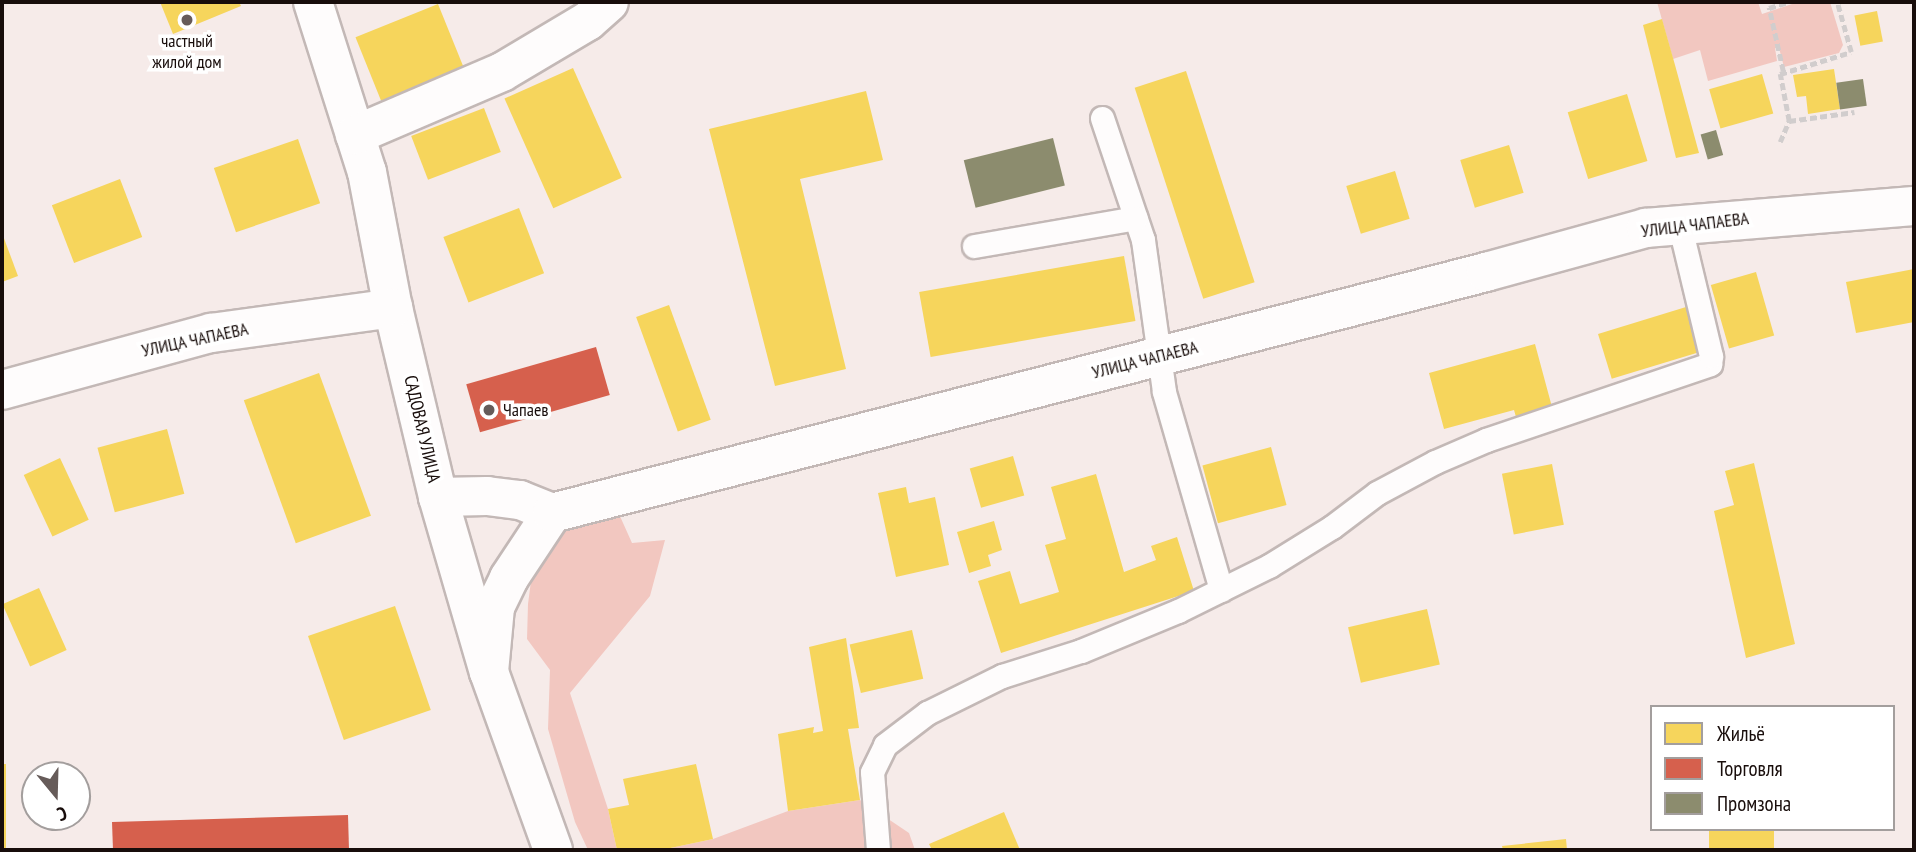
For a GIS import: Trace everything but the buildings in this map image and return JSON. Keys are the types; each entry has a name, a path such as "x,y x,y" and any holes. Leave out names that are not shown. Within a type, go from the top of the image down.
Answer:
{"street":[{"name":"САДОВАЯ УЛИЦА","path":"313,2 367,172 393,309 438,497 489,672 553,850"},
{"path":"355,135 502,72 588,21 609,2"},
{"name":"УЛИЦА ЧАПАЕВА","path":"552,513 1646,228 1679,223 1914,206"},
{"name":"УЛИЦА ЧАПАЕВА","path":"2,390 211,333 393,309"},
{"path":"438,497 487,496 520,500 552,513 509,578 495,607 489,672"}],"lane":[{"path":"1102,118 1143,240 1164,392 1221,590"},
{"path":"974,246 1136,218"},
{"path":"878,850 872,772 885,746 927,713 1002,676 1081,651 1221,590 1269,566 1332,527 1377,493 1435,462 1523,427 1710,364 1711,356 1679,223"}],"path":[{"path":"1780,142 1789,121 1779,82 1783,71 1769,8 1788,2"},
{"path":"1783,71 1845,56 1851,52 1837,2"},
{"path":"1789,121 1854,112"}],"shaded area":[{"path":"1657,2 1758,2 1762,14 1798,2 1830,2 1843,45 1839,53 1784,67 1779,48 1775,48 1777,61 1708,81 1700,50 1673,59"},
{"path":"619,514 632,543 665,540 650,596 570,693 608,809 617,850 588,850 575,822 548,729 550,670 527,639 528,604 534,558 562,527"},
{"path":"860,800 909,833 915,850 661,850 713,839 788,811"}],"place":[{"name":"частный жилой дом","path":"187,20"},
{"name":"Чапаев","path":"489,410"}]}
